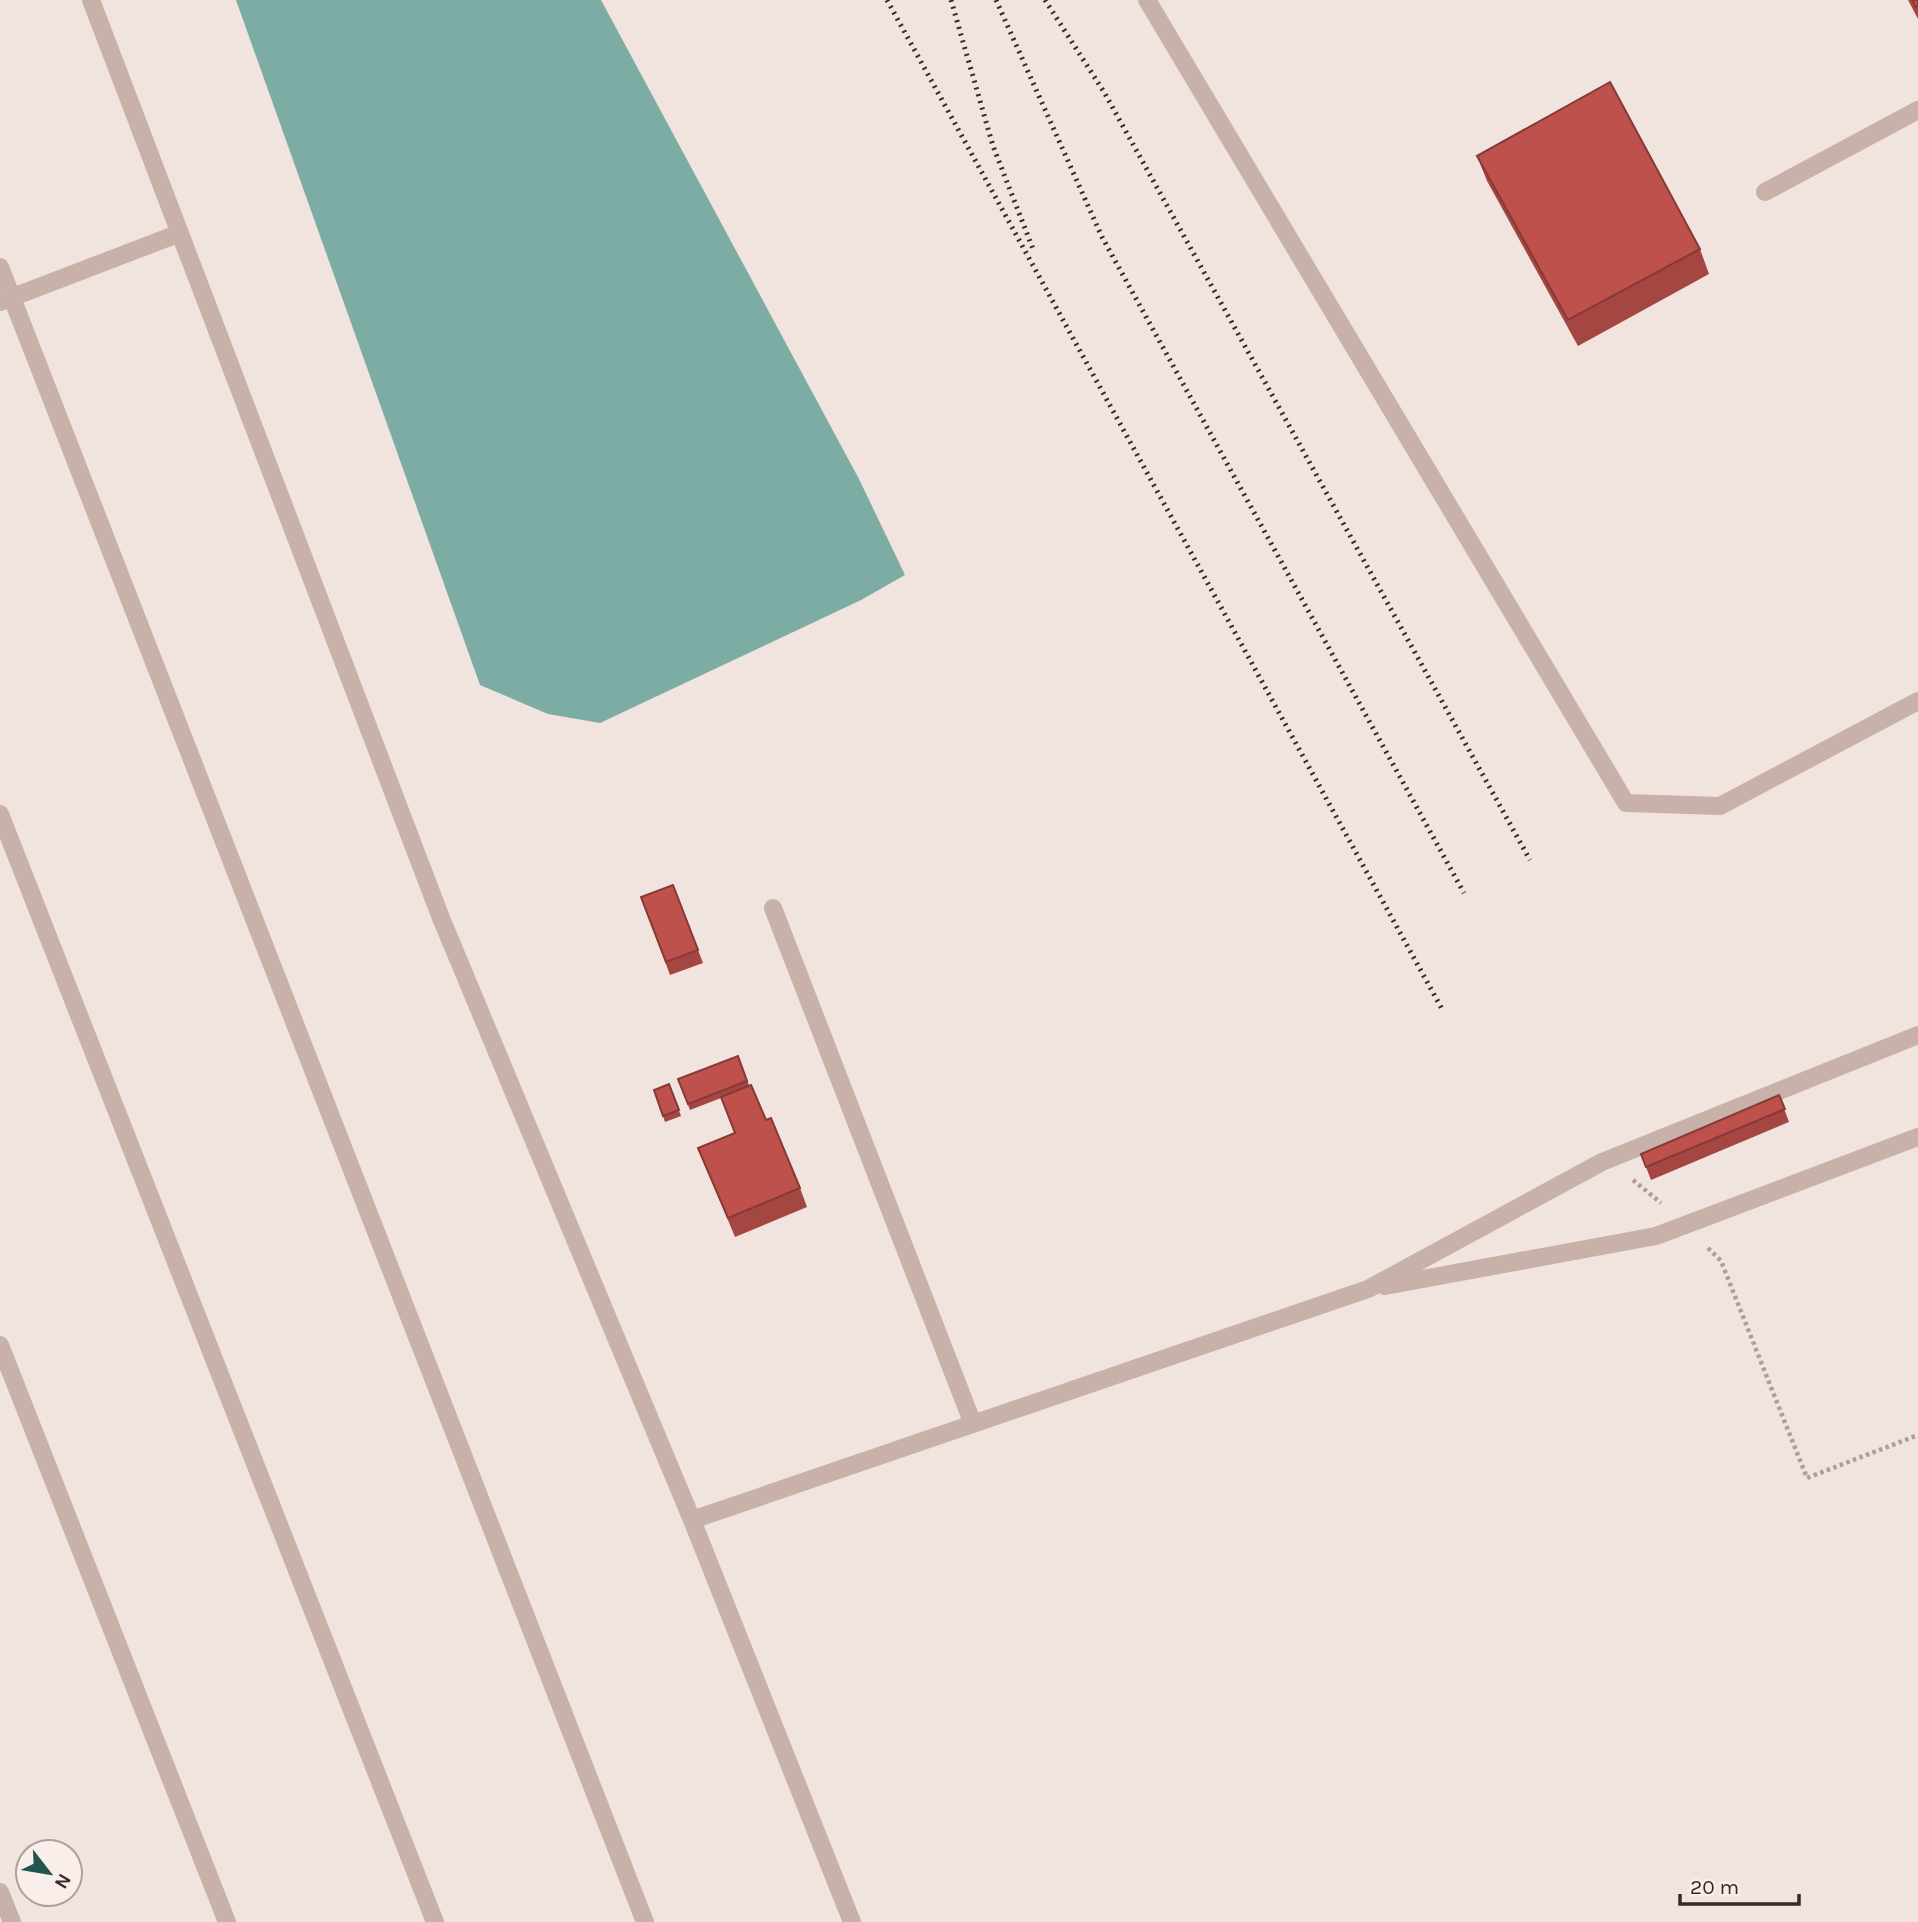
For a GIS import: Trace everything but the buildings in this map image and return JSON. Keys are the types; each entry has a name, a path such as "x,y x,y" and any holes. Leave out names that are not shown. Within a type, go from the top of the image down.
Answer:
{"lane":[{"path":"91,0 441,919 692,1520 852,1922"},
{"path":"1147,0 1626,803 1720,806 1918,701"},
{"path":"1765,192 1918,110"},
{"path":"6,300 180,233"},
{"path":"0,267 6,300 645,1922"},
{"path":"0,814 435,1922"},
{"path":"773,908 972,1424"},
{"path":"1368,1289 1602,1163 1918,1035"},
{"path":"692,1520 1368,1289 1656,1236 1918,1137"},
{"path":"0,1345 227,1922"},
{"path":"0,1892 12,1922"}],"path":[{"path":"1602,1163 1643,1185 1721,1261 1807,1478 1918,1435"}],"water":[{"path":"236,0 601,0 859,479 905,575 861,600 600,723 548,714 480,685"}],"railway":[{"path":"887,0 1442,1009"},
{"path":"951,0 993,146 1033,249"},
{"path":"996,0 1102,237 1464,893"},
{"path":"1045,0 1104,92 1530,860"}]}
